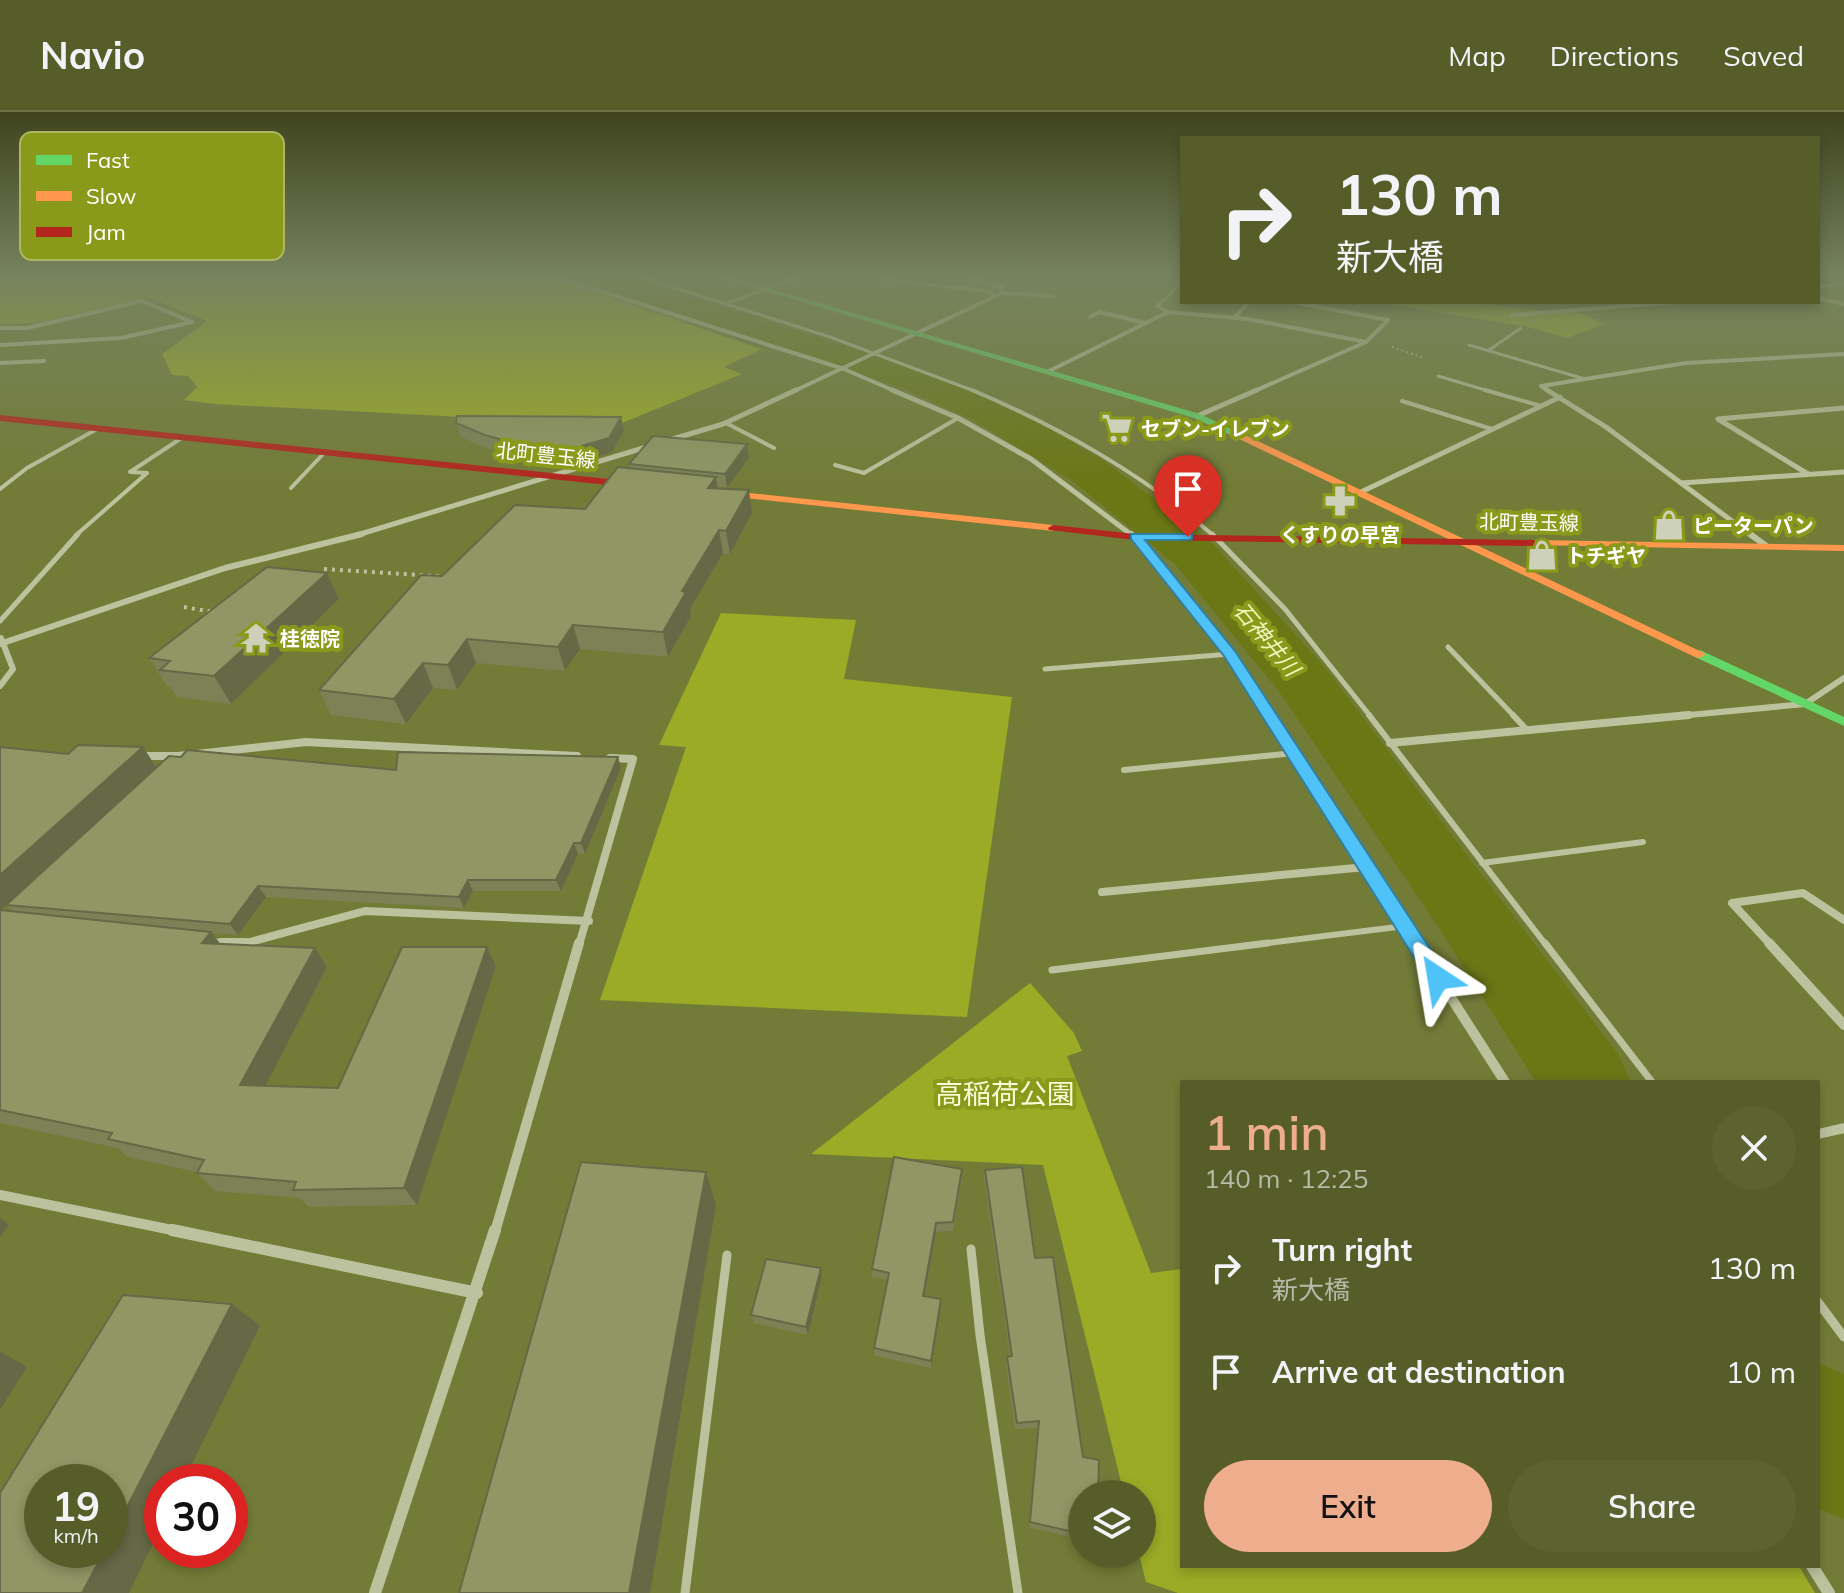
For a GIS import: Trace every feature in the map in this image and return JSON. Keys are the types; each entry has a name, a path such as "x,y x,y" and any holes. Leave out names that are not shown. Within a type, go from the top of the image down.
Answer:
{"main road":[{"path":"955,345 1197,416 1844,722"},
{"name":"北町豊玉線","path":"0,418 645,485"},
{"path":"708,492 1135,537"},
{"name":"北町豊玉線","path":"1135,537 1844,548"}],"street":[{"path":"773,345 846,368 958,418 1031,459 1135,537 1230,654 1504,1080"},
{"path":"0,686 13,669 1,641 173,585 373,531 726,423 892,345"},
{"path":"1047,372 1101,345"},
{"path":"1197,416 1359,345"},
{"path":"1765,545 1541,386 1686,363 1844,354"},
{"path":"0,363 44,361"},
{"path":"1361,492 1560,397"},
{"path":"1808,474 1718,419 1844,408"},
{"path":"1681,483 1844,472"},
{"path":"1390,743 1805,704 1844,678"},
{"path":"130,756 178,756 306,742 586,757"},
{"path":"167,766 178,756"},
{"path":"375,1593 477,1293 589,921 633,759 602,758"},
{"path":"1102,892 1366,867"},
{"path":"1844,920 1803,893 1732,903 1844,1025"},
{"path":"195,940 239,945 365,911 589,921"},
{"path":"1820,1134 1844,1128"},
{"path":"0,1195 477,1293"},
{"path":"1813,1568 1829,1593"}],"lane":[{"path":"854,345 1017,406 1138,476 1214,537 1300,628 1650,1080"},
{"path":"1469,345 1585,379"},
{"path":"1489,350 1496,345"},
{"path":"1438,376 1541,406"},
{"path":"1402,401 1492,429"},
{"path":"835,465 864,473 958,418"},
{"path":"726,423 774,448"},
{"path":"0,489 27,468 97,429"},
{"path":"0,621 67,543 147,473 130,472 183,437"},
{"path":"291,488 325,452"},
{"path":"1448,647 1527,730"},
{"path":"1045,669 1230,654"},
{"path":"1124,770 1294,753"},
{"path":"1482,863 1643,842"},
{"path":"1052,970 1405,926"},
{"path":"971,1249 974,1304 1009,1506 1018,1593"},
{"path":"685,1593 727,1255"},
{"path":"1820,1305 1844,1337"}],"path":[{"path":"272,556 332,571 455,577"},
{"path":"173,585 186,609 217,613"}],"green space":[{"path":"174,345 750,345 762,349 724,367 742,374 617,425 184,400 197,387 188,376 172,375 162,354"},
{"path":"721,613 856,620 844,679 1012,697 967,1017 600,1000 686,747 659,745"},
{"name":"高稲荷公園","path":"1030,983 1074,1033 1082,1051 1067,1056 1151,1273 1180,1269 1180,1568 1800,1568 1815,1593 1178,1593 1146,1582 1142,1568 1156,1568 1156,1480 1121,1480 1043,1165 811,1154"}],"building":[{"path":"457,416 621,417 609,438 571,449 557,447 548,453 485,435 456,423"},
{"path":"653,436 747,444 725,474 629,464"},
{"path":"618,467 716,477 708,488 749,490 726,531 719,530 682,591 686,592 663,632 573,625 558,647 467,639 448,665 423,663 394,699 319,690 421,575 442,576 515,505 585,509"},
{"path":"267,567 327,573 214,676 160,670 170,661 149,658"},
{"path":"78,745 143,747 0,875 0,747 68,754"},
{"path":"187,750 396,770 398,752 618,757 581,843 574,843 556,880 468,880 459,897 258,886 230,924 6,905 169,756 181,757"},
{"path":"0,910 211,932 202,943 315,948 240,1085 338,1088 402,947 487,947 404,1188 293,1190 296,1182 197,1173 204,1160 108,1139 112,1133 0,1110"},
{"path":"894,1157 962,1169 953,1222 936,1223 923,1296 941,1299 931,1361 874,1348 889,1273 872,1269"},
{"path":"581,1162 706,1172 629,1593 459,1593"},
{"path":"1022,1167 1035,1258 1053,1257 1083,1457 1099,1460 1098,1480 1068,1480 1068,1531 1030,1522 1039,1421 1017,1423 1007,1357 1012,1356 985,1170"},
{"path":"766,1259 821,1268 806,1327 751,1315"},
{"path":"123,1295 232,1304 149,1464 144,1464 144,1474 128,1505 128,1464 24,1464 24,1568 95,1568 82,1593 0,1593 0,1493"}],"waterway":[{"name":"石神井川","path":"805,345 921,382 988,411 1087,470 1193,553 1301,678 1472,915 1585,1080"},
{"name":"石神井川","path":"1820,1424 1844,1460"}],"traffic: fast":[{"path":"954,345 1197,416 1238,435"},
{"path":"1700,654 1844,722"}],"traffic: slow":[{"path":"1238,435 1700,654"},
{"path":"730,494 1053,528"},
{"path":"1534,543 1844,548"}],"traffic: jam":[{"path":"0,418 627,484"},
{"path":"1053,528 1135,537 1534,543"}],"place":[{"name":"セブン-イレブン","path":"1117,428"},
{"name":"くすりの早宮","path":"1340,501"},
{"name":"ピーターパン","path":"1669,525"},
{"name":"トチギヤ","path":"1542,555"},
{"name":"桂徳院","path":"256,638"}],"route":[{"path":"1188,537 1135,537 1230,654 1438,978"}]}
